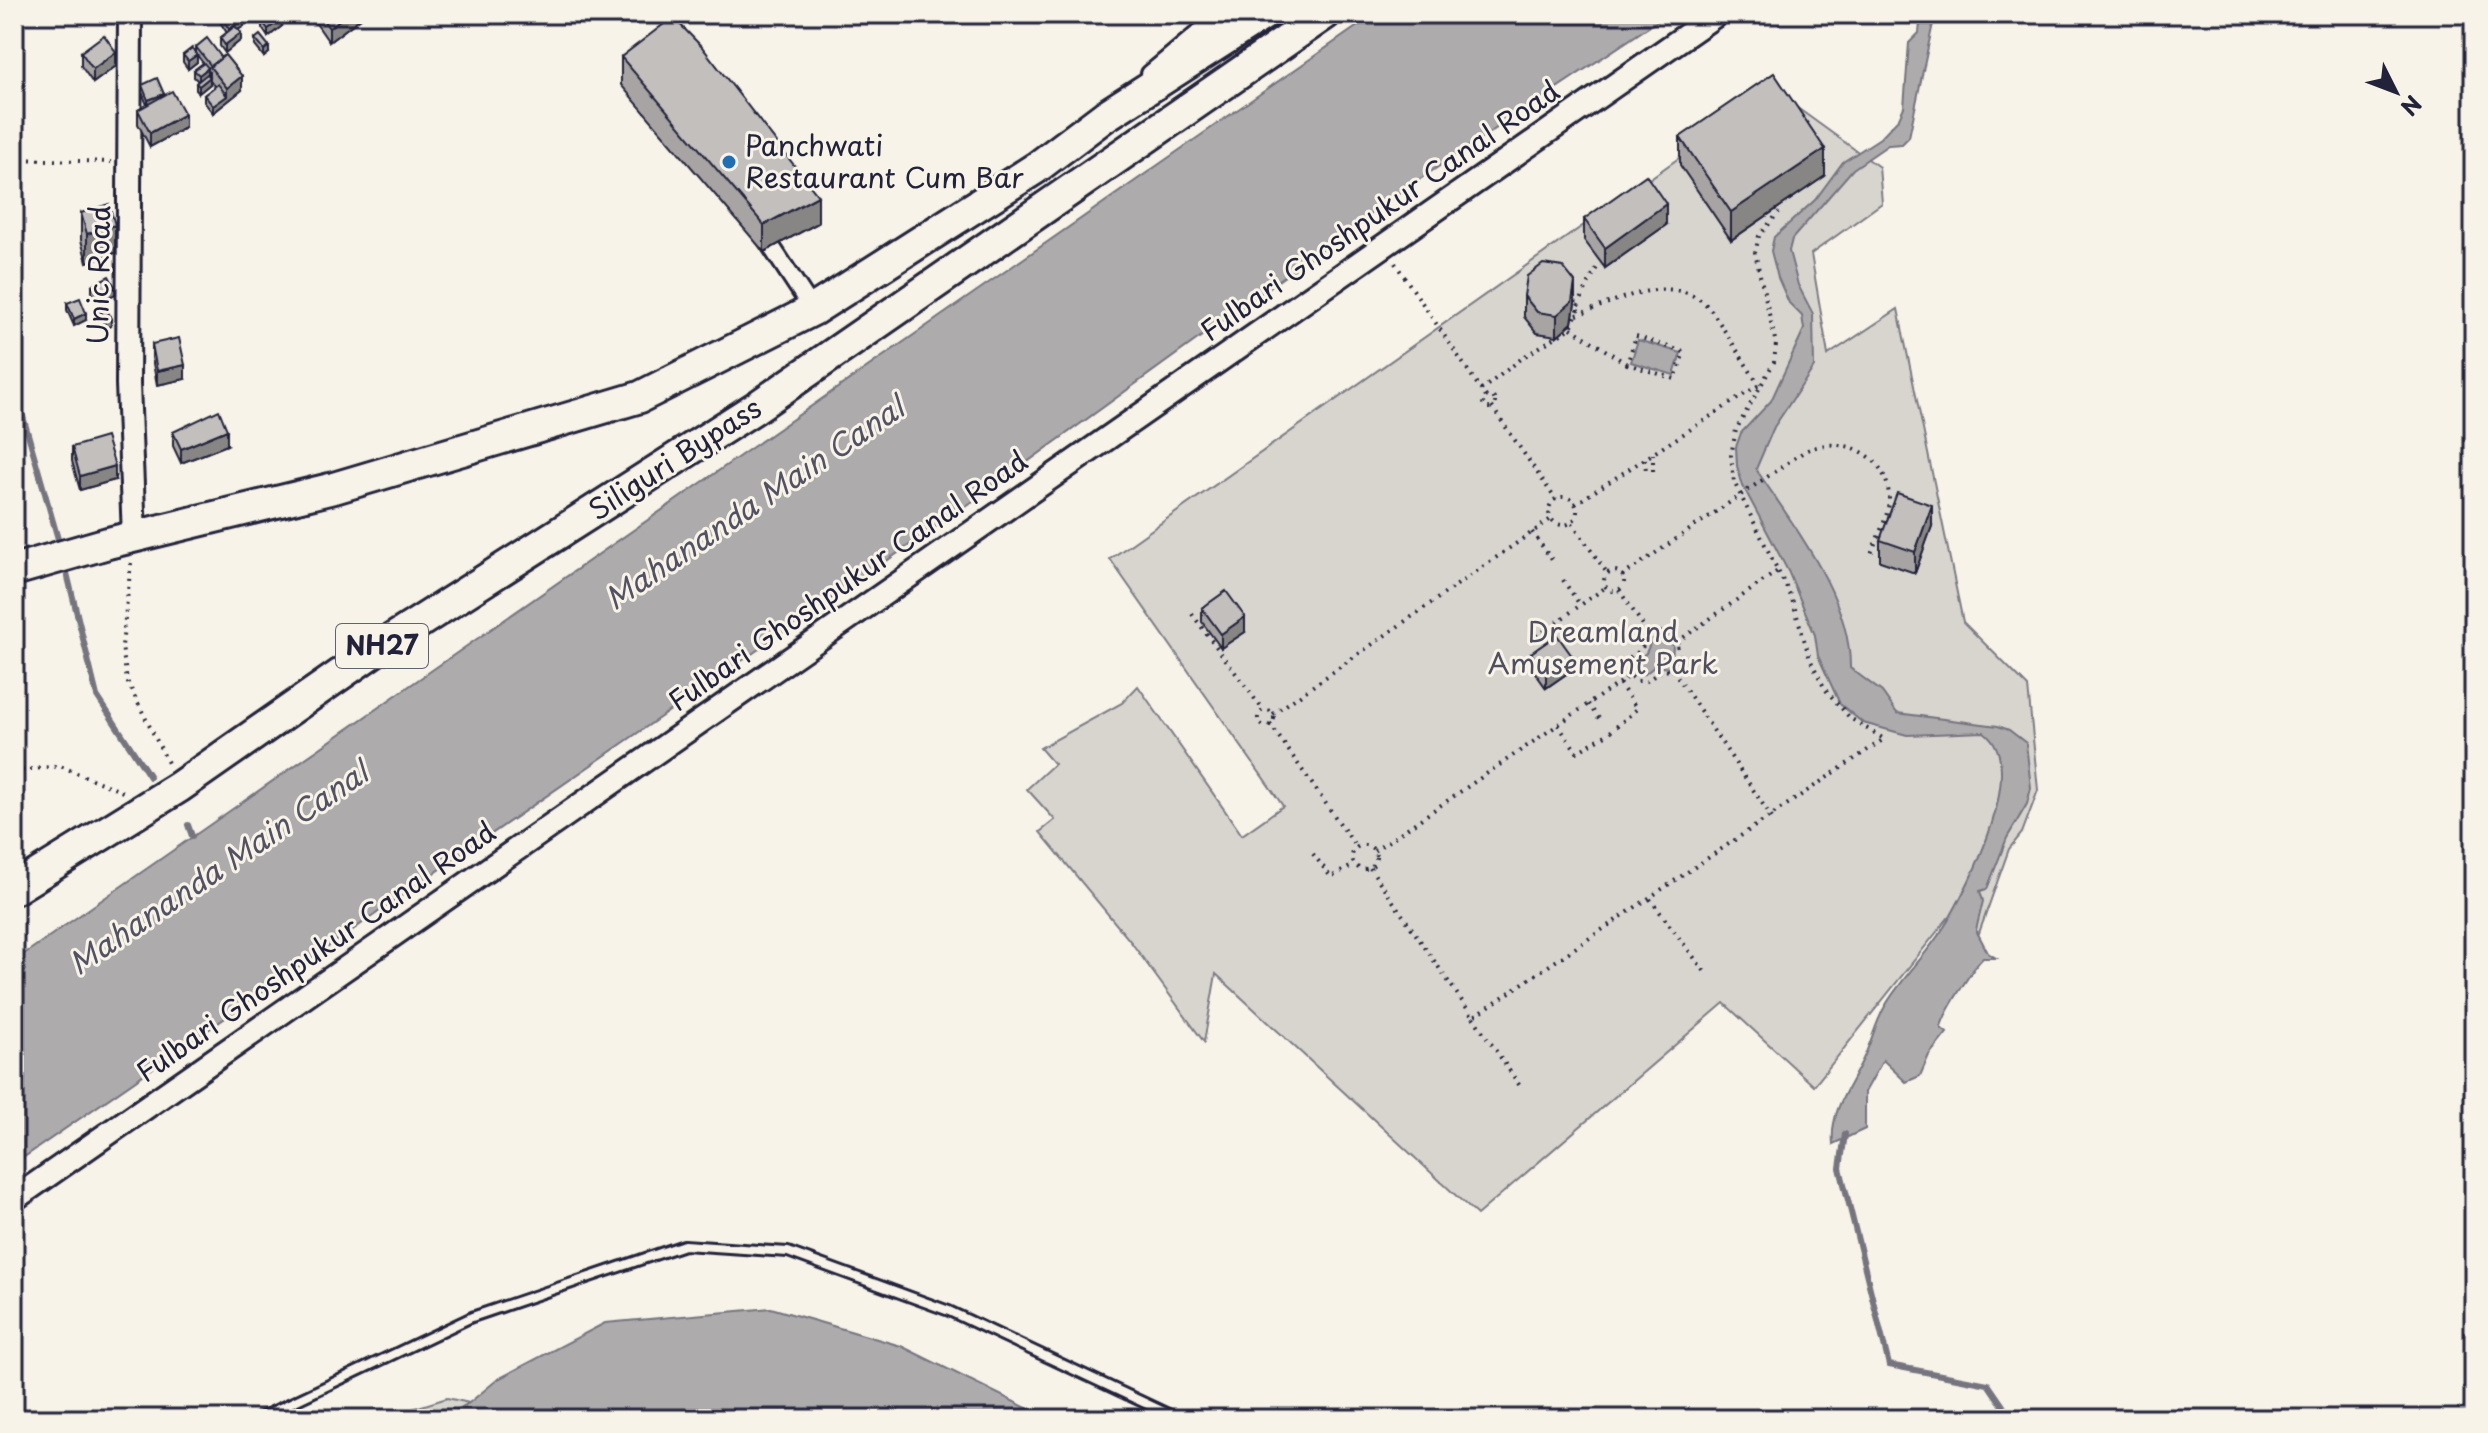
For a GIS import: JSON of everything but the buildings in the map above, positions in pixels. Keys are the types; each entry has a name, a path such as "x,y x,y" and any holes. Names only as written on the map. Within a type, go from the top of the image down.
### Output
{"highway":[{"path":"20,568 334,488 640,397 813,310 1036,168 1105,116 1264,14"},
{"name":"Siliguri Bypass","path":"14,889 179,787 374,651 755,408 1325,14"}],"street":[{"name":"Unic Road","path":"121,540 128,384 130,14"},
{"path":"1105,116 1174,52 1222,14"},
{"name":"Fulbari Ghoshpukur Canal Road","path":"14,1199 1717,14"},
{"path":"747,215 768,239 813,310"}],"lane":[{"path":"257,1419 472,1317 684,1245 788,1252 949,1311 1179,1419"}],"path":[{"path":"14,159 109,163 131,149"},
{"path":"1473,1017 1772,818 1884,739 1850,718 1825,689 1779,570 1739,496 1732,469 1733,441 1768,379 1776,344 1755,243 1779,212"},
{"path":"1390,255 1486,397 1484,405 1492,407 1556,500"},
{"path":"1577,306 1598,265"},
{"path":"1481,390 1525,356 1571,328 1577,306 1569,289"},
{"path":"1577,315 1658,289 1683,290 1705,302 1759,385"},
{"path":"1571,328 1627,364 1675,379 1684,352 1636,336 1627,364"},
{"path":"1575,504 1768,379"},
{"path":"1622,576 1805,451 1827,444 1850,446 1871,457 1884,475 1889,497 1871,554"},
{"path":"1653,453 1653,471"},
{"path":"1645,459 1646,472"},
{"path":"1569,498 1575,504 1577,516 1572,523 1561,526 1551,519 1549,510 1556,500 1569,498"},
{"path":"1270,724 1273,714 1551,519"},
{"path":"1572,523 1607,573 1606,587"},
{"path":"1532,532 1555,564"},
{"path":"121,540 122,646 127,681 179,787"},
{"path":"1677,642 1779,570"},
{"path":"1607,573 1615,571 1622,576 1624,583 1619,589"},
{"path":"1563,580 1580,605"},
{"path":"1540,648 1533,639 1606,587 1619,589 1649,634"},
{"path":"1192,614 1263,710 1273,714"},
{"path":"1649,634 1666,633 1677,642 1680,660 1673,670"},
{"path":"1629,676 1627,660 1641,650 1649,634"},
{"path":"1673,670 1772,818"},
{"path":"1629,676 1642,682 1657,671 1673,670"},
{"path":"1374,851 1629,676"},
{"path":"1558,725 1577,752 1609,733 1637,709 1619,683"},
{"path":"1588,704 1601,721"},
{"path":"1263,710 1258,716 1260,723 1270,724 1357,848"},
{"path":"14,771 60,766 126,793 142,810"},
{"path":"1370,868 1362,869 1354,865 1351,858 1357,848 1366,846 1374,851"},
{"path":"1370,868 1375,860 1374,851"},
{"path":"1313,854 1331,877 1354,865"},
{"path":"1370,868 1522,1089"},
{"path":"1650,899 1705,972"}],"green space":[{"name":"Dreamland Amusement Park","path":"1774,91 1879,167 1882,203 1811,254 1828,355 1898,309 1963,622 2028,687 2038,790 2022,833 2009,849 1979,933 1948,918 1814,1086 1724,1003 1477,1215 1216,974 1204,1042 1131,942 1040,832 1055,820 1027,789 1054,764 1040,748 1122,703 1138,686 1242,835 1283,806 1110,559"},
{"path":"447,1398 469,1403 441,1419 380,1419"}],"water":[{"name":"Mahananda Main Canal","path":"1375,14 1668,14 1408,187 979,497 14,1164 14,961"},
{"path":"1921,14 1935,14 1909,137 1902,144 1888,145 1853,169 1792,239 1789,251 1798,285 1813,314 1814,367 1774,427 1756,469 1802,538 1830,589 1848,641 1850,668 1882,692 1897,713 2009,730 2026,743 2031,788 2027,804 2007,838 1987,889 1980,891 1983,901 1976,930 1988,953 1996,958 1983,958 1966,981 1942,1022 1941,1028 1947,1033 1929,1055 1920,1076 1906,1082 1883,1060 1865,1092 1865,1129 1833,1144 1835,1120 1842,1099 1883,1010 1942,930 1970,879 1992,824 2001,770 1997,748 1984,732 1907,735 1863,723 1840,704 1818,656 1815,635 1789,573 1743,486 1736,447 1741,433 1771,401 1804,329 1802,316 1789,303 1778,278 1771,251 1774,237 1815,200 1843,162 1880,138 1899,118 1904,107 1909,43 1919,33"},
{"path":"1638,340 1681,353 1674,375 1631,362"},
{"path":"1652,639 1673,644 1672,665 1668,668 1655,666 1645,674 1637,675 1632,664 1646,653"},
{"path":"771,1308 901,1346 1049,1419 441,1419 469,1403 498,1379 605,1323"}],"waterway":[{"path":"14,385 60,546"},
{"path":"65,565 97,696 150,777"},
{"path":"188,825 192,836"},
{"path":"1845,1134 1840,1168 1889,1365 1988,1384 2012,1419"}],"place":[{"name":"Panchwati Restaurant Cum Bar","path":"729,162"}]}
